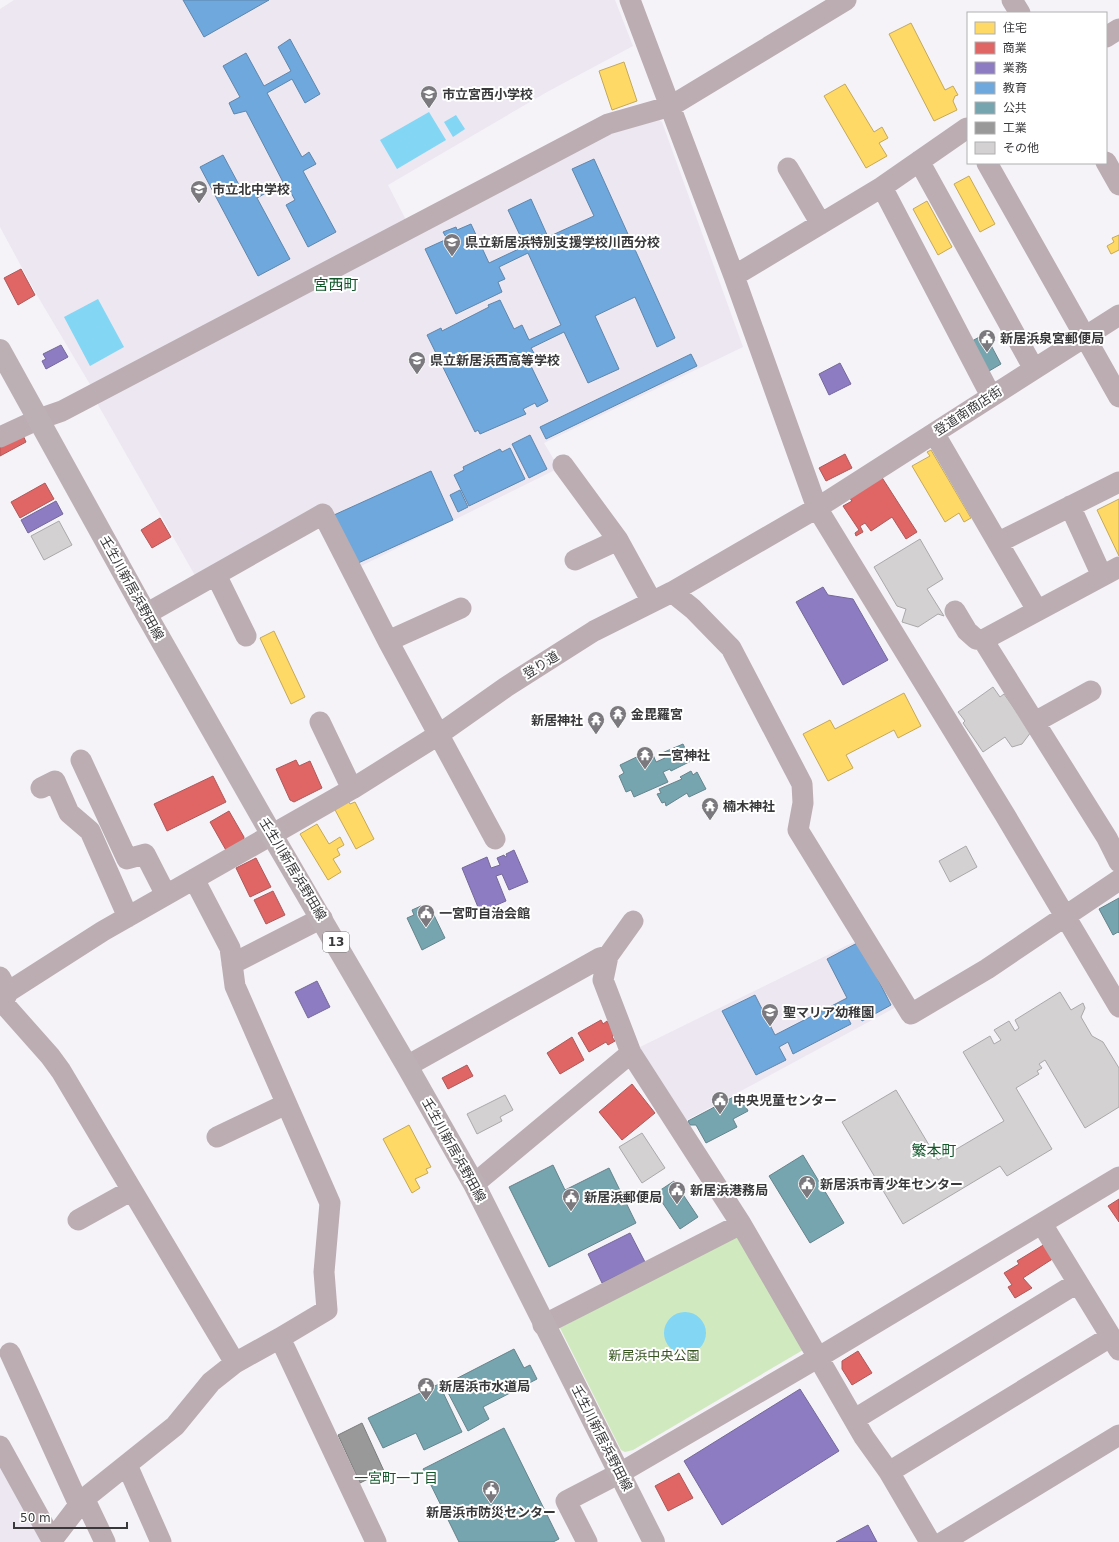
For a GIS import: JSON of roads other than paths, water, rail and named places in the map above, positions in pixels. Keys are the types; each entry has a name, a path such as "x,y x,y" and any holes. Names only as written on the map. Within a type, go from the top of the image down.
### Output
{"main road":[{"name":"壬生川新居浜野田線","path":"0,350 146,614 272,835 408,1066 474,1184 543,1325 654,1542"}],"street":[{"path":"630,0 734,276 817,508 1066,917 1119,1007"},
{"path":"0,437 76,404 608,124 671,106 846,0"},
{"path":"1012,0 1019,12"},
{"path":"1107,36 1119,29"},
{"path":"734,276 882,187 919,160 967,129"},
{"path":"919,160 1034,368"},
{"path":"988,164 1119,397"},
{"path":"1107,164 1119,185"},
{"path":"788,168 821,224"},
{"path":"882,187 991,396"},
{"name":"登道南商店街","path":"817,508 1119,315"},
{"path":"934,433 1037,610"},
{"path":"563,465 618,540 652,602"},
{"path":"998,542 1119,482"},
{"path":"955,611 967,631 976,639 983,640 1111,571 1070,506"},
{"name":"登り道","path":"3,989 352,789 438,735 506,687 594,631 672,592 817,508"},
{"path":"146,614 322,514 438,735 495,839"},
{"path":"575,560 618,540"},
{"path":"216,575 246,636"},
{"path":"672,592 693,609 731,648 802,784 803,803 798,830 911,1014 987,969 1119,880"},
{"path":"388,641 462,608"},
{"path":"983,640 1107,838 1119,862"},
{"path":"1035,722 1091,691"},
{"path":"320,722 352,789"},
{"path":"81,760 127,859 145,854 166,895"},
{"path":"41,788 55,781 69,813 90,831 128,917"},
{"path":"0,1446 53,1541 82,1502 175,1426 211,1382 235,1363 327,1310 324,1272 330,1203 235,986 230,948 194,880"},
{"path":"232,964 322,918"},
{"path":"633,921 608,956 603,980 631,1053 742,1224 864,1437 889,1472 930,1542"},
{"path":"408,1066 600,958 608,956"},
{"path":"3,989 3,1003 50,1056 61,1071 235,1363"},
{"path":"474,1184 631,1053"},
{"path":"217,1137 286,1104"},
{"path":"584,1541 566,1501 620,1473 819,1357 1119,1177"},
{"path":"78,1220 132,1190"},
{"path":"543,1325 742,1224"},
{"path":"889,1472 1115,1344 1042,1224"},
{"path":"855,1419 1077,1283"},
{"path":"280,1338 376,1542"},
{"path":"10,1353 82,1502 104,1542"},
{"path":"943,1542 1119,1435"},
{"path":"127,1465 161,1542"}],"water":[{"path":"429,112 446,140 397,169 380,140"},
{"path":"456,115 465,129 453,137 444,122"},
{"path":"98,299 124,347 90,366 64,317"},
{"path":"681,1312 689,1312 697,1315 703,1321 706,1333 703,1345 697,1351 689,1354 681,1354 673,1351 667,1345 664,1337 664,1329 667,1321 673,1315"}],"place":[{"name":"市立宮西小学校","path":"429,109"},
{"name":"市立北中学校","path":"199,204"},
{"name":"県立新居浜特別支援学校川西分校","path":"452,257"},
{"name":"新居浜泉宮郵便局","path":"987,353"},
{"name":"県立新居浜西高等学校","path":"417,375"},
{"name":"金毘羅宮","path":"618,729"},
{"name":"新居神社","path":"596,735"},
{"name":"一宮神社","path":"645,770"},
{"name":"楠木神社","path":"710,821"},
{"name":"一宮町自治会館","path":"426,928"},
{"name":"聖マリア幼稚園","path":"770,1027"},
{"name":"中央児童センター","path":"720,1115"},
{"name":"新居浜市青少年センター","path":"807,1199"},
{"name":"新居浜港務局","path":"677,1205"},
{"name":"新居浜郵便局","path":"571,1212"},
{"name":"新居浜市水道局","path":"426,1401"},
{"name":"新居浜市防災センター","path":"491,1504"}],"district":[{"name":"宮西町","path":"336,285"},
{"name":"繁本町","path":"934,1151"},
{"name":"一宮町一丁目","path":"396,1478"}],"park label":[{"name":"新居浜中央公園","path":"654,1355"}]}
